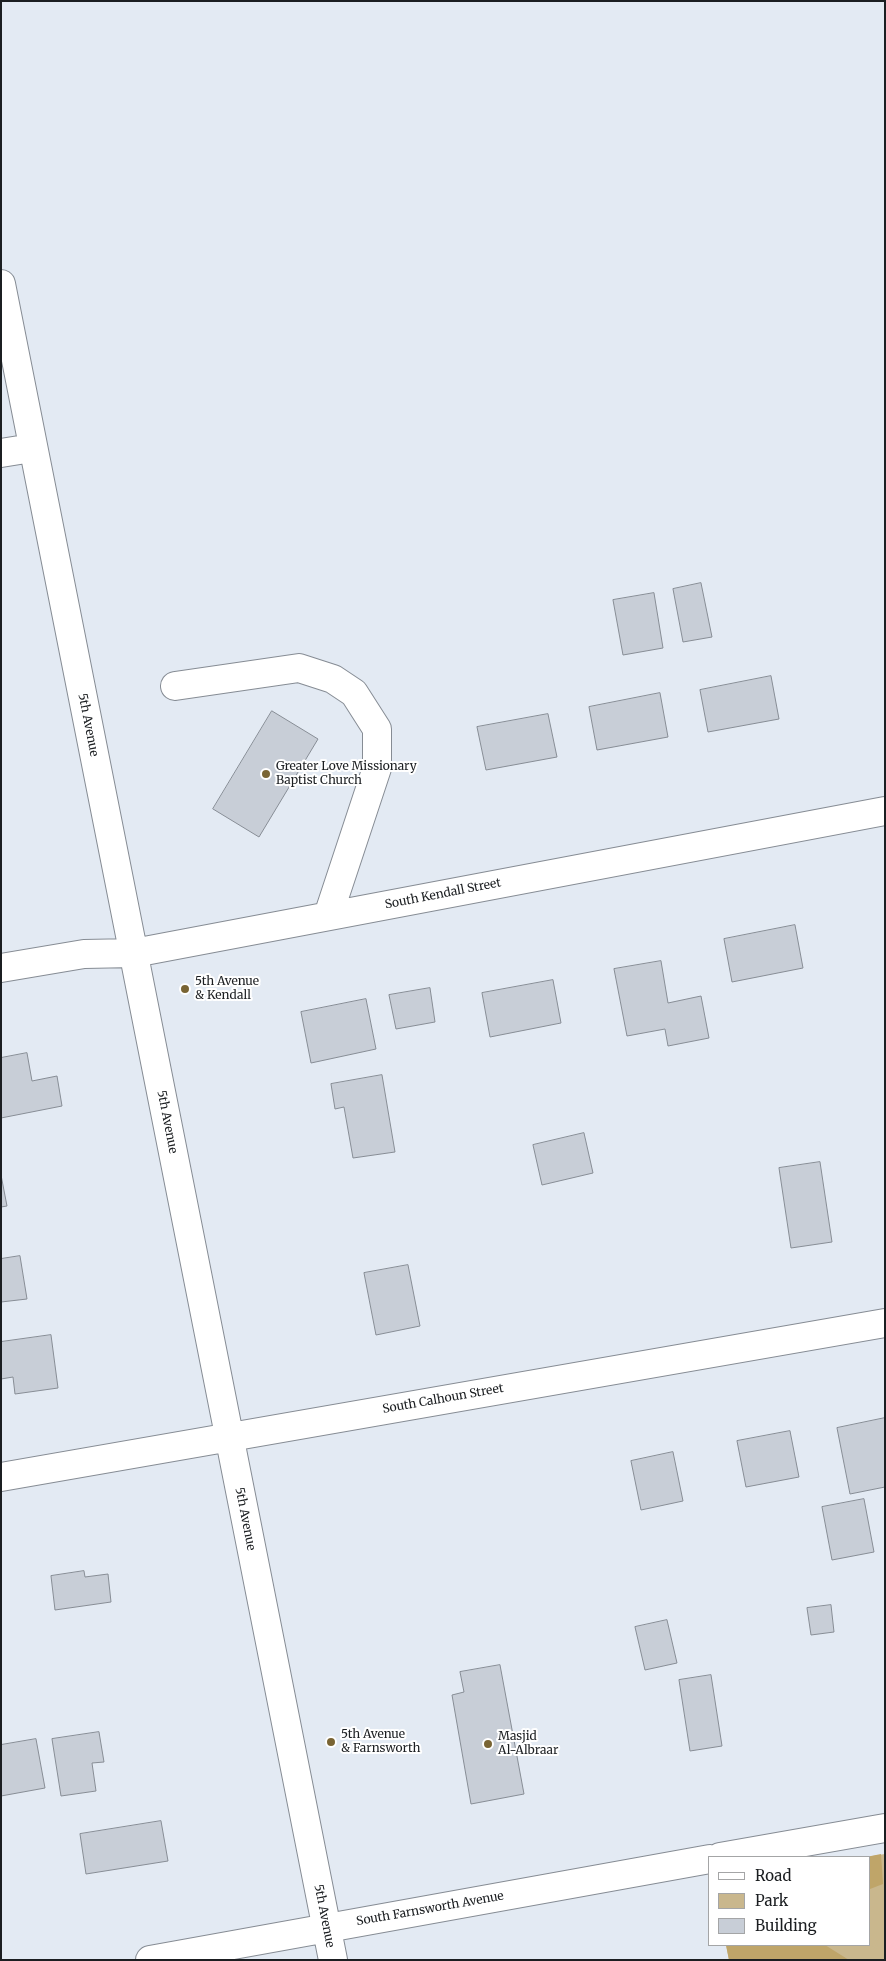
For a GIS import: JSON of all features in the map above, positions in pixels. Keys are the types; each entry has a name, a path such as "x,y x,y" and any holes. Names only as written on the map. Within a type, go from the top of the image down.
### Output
{"street":[{"name":"5th Avenue","path":"1,284 333,1960"},
{"path":"1,453 32,448"},
{"path":"175,686 298,668 333,679 354,693 376,728 377,768 328,916"},
{"name":"South Kendall Street","path":"1,968 84,954 134,953 885,812"},
{"name":"South Calhoun Street","path":"1,1478 229,1436 885,1323"},
{"path":"726,1856 885,1828"},
{"name":"South Farnsworth Avenue","path":"150,1960 708,1859"}],"green space":[{"path":"885,1854 885,1960 729,1960 726,1946 871,1946 871,1856"}],"shaded area":[{"path":"881,1854 883,1884 871,1889 871,1856"},
{"path":"726,1946 827,1946 849,1960 729,1960"}],"building":[{"path":"701,583 712,637 683,642 673,589"},
{"path":"654,593 663,648 623,655 613,600"},
{"path":"771,676 779,719 708,732 700,690"},
{"path":"660,693 668,737 597,750 589,707"},
{"name":"Greater Love Missionary Baptist Church","path":"272,711 318,739 259,837 213,809"},
{"path":"548,714 557,757 486,770 477,727"},
{"path":"795,925 803,968 732,982 724,939"},
{"path":"661,961 668,1003 701,996 709,1038 668,1046 665,1029 627,1036 614,969"},
{"path":"553,980 561,1023 490,1037 482,993"},
{"path":"430,988 435,1022 396,1029 389,995"},
{"path":"366,999 376,1049 311,1063 301,1012"},
{"path":"27,1053 32,1081 57,1076 62,1106 1,1118 1,1058"},
{"path":"382,1075 395,1152 353,1158 344,1107 335,1109 331,1084"},
{"path":"584,1133 593,1173 542,1185 533,1145"},
{"path":"820,1162 832,1242 791,1248 779,1168"},
{"path":"1,1175 7,1206 1,1207"},
{"path":"20,1256 27,1299 1,1302 1,1259"},
{"path":"408,1265 420,1326 376,1335 364,1273"},
{"path":"51,1335 58,1388 15,1394 13,1377 1,1379 1,1342"},
{"path":"885,1418 885,1487 850,1494 837,1428"},
{"path":"790,1431 799,1477 746,1487 737,1441"},
{"path":"673,1452 683,1501 641,1510 631,1461"},
{"path":"864,1499 874,1552 832,1560 822,1507"},
{"path":"84,1571 85,1577 108,1574 111,1602 55,1610 51,1576"},
{"path":"831,1605 834,1632 811,1635 807,1608"},
{"path":"667,1620 677,1663 645,1670 635,1627"},
{"name":"Masjid Al-Albraar","path":"500,1665 524,1794 471,1804 452,1695 464,1692 460,1672"},
{"path":"711,1675 722,1746 690,1751 679,1680"},
{"path":"99,1732 104,1762 92,1763 96,1791 61,1796 52,1739"},
{"path":"36,1739 45,1788 1,1796 1,1745"},
{"path":"161,1821 168,1861 86,1874 80,1834"}],"place":[{"name":"Greater Love Missionary Baptist Church","path":"266,774"},
{"name":"5th Avenue & Kendall","path":"185,989"},
{"name":"5th Avenue & Farnsworth","path":"331,1742"},
{"name":"Masjid Al-Albraar","path":"488,1744"}]}
